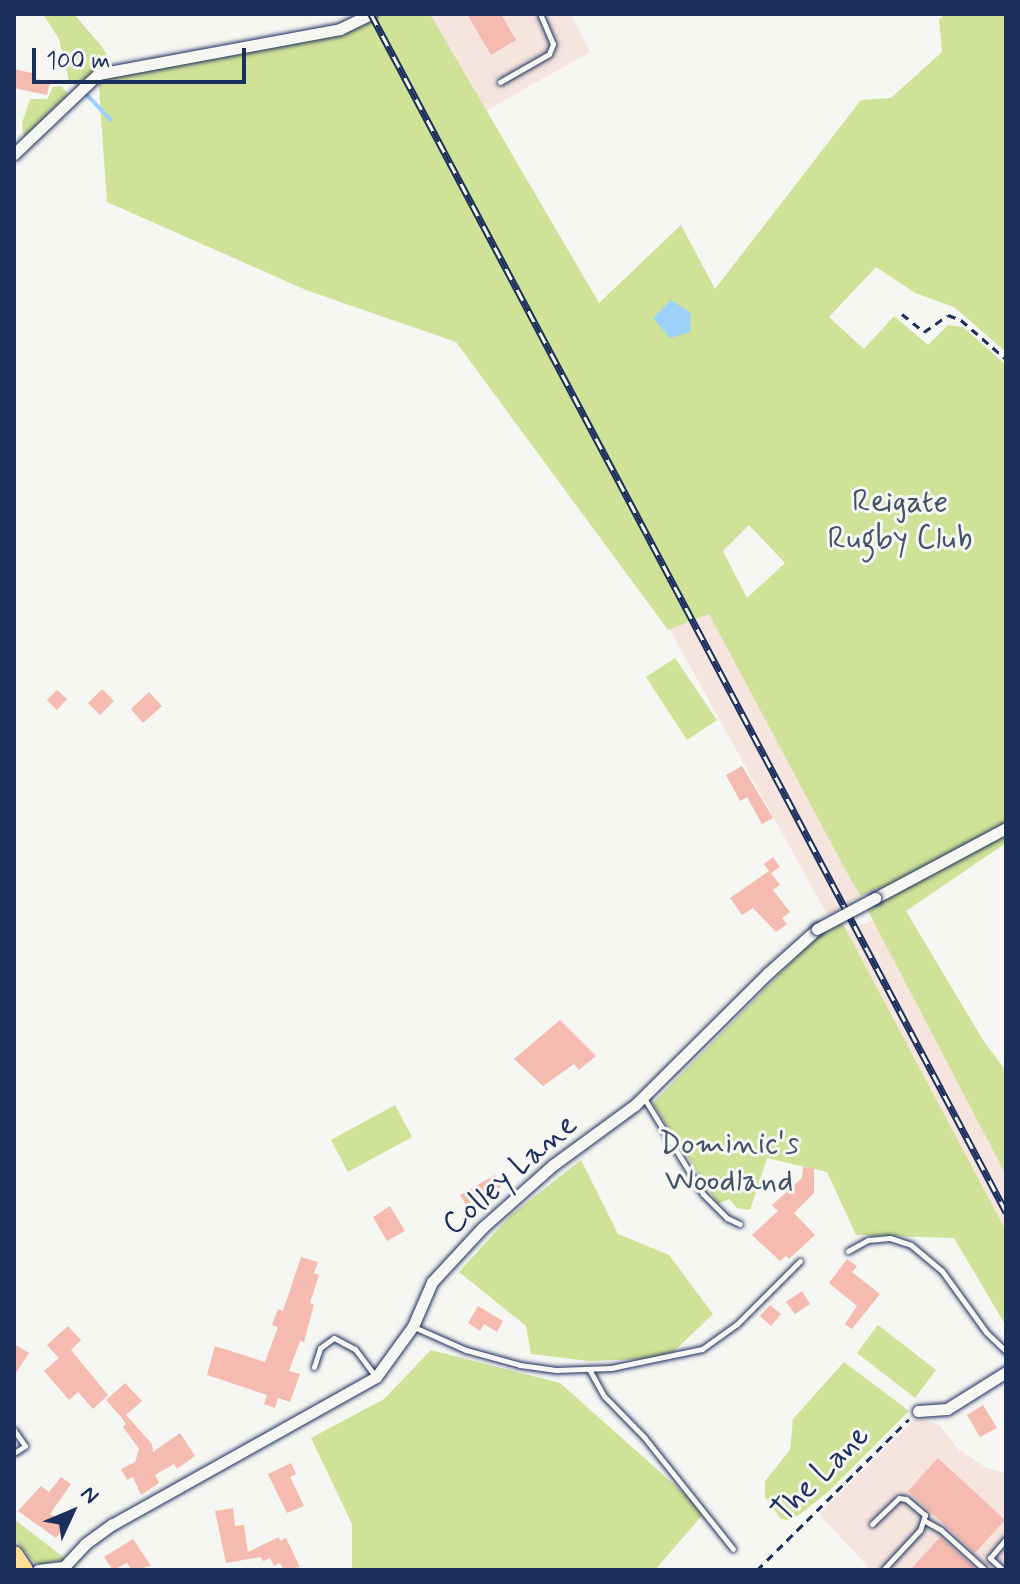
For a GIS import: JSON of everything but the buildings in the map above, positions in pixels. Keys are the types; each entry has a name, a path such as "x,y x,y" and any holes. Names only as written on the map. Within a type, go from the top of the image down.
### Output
{"main road":[{"path":"14,1555 24,1570"}],"street":[{"path":"14,154 98,74 340,29 371,14"},
{"name":"Colley Lane","path":"38,1570 62,1568 113,1524 376,1377 413,1326 432,1282 482,1228 553,1165 644,1098 768,973 817,929 1006,828"},
{"path":"918,1411 947,1409 1006,1372"}],"lane":[{"path":"500,82 549,54 553,44 540,14"},
{"path":"644,1098 703,1194 727,1218 740,1224"},
{"path":"848,1251 868,1240 890,1238 911,1245 942,1271 986,1332 1006,1351"},
{"path":"413,1326 466,1350 520,1365 556,1370 625,1366 702,1349 737,1324 800,1261"},
{"path":"314,1367 320,1348 334,1338 355,1349 376,1377"},
{"path":"589,1369 604,1396 644,1437 733,1549"},
{"path":"14,1430 25,1446 14,1453"},
{"path":"872,1524 899,1498 919,1509 925,1521 941,1530 985,1570"},
{"path":"883,1570 925,1521"},
{"path":"1003,1570 990,1558 1006,1539"}],"path":[{"path":"902,314 924,332 948,315 961,320 1006,359"},
{"name":"The Lane","path":"757,1570 918,1411"}],"shaded area":[{"path":"430,14 571,14 590,52 487,110 861,896 828,916 351,53 436,26"},
{"path":"886,916 1006,1072 1006,1326 834,934"},
{"path":"917,1417 940,1426 959,1450 985,1467 1006,1474 1006,1570 871,1570 819,1514"}],"green space":[{"path":"43,14 74,14 103,48 111,64 96,70 77,86 69,81 59,39"},
{"name":"Reigate Rugby Club","path":"372,14 430,14 599,303 681,225 715,289 861,100 891,98 942,52 939,19 946,14 1006,14 1006,352 954,307 915,293 876,267 829,317 864,349 894,316 928,345 948,325 963,327 1006,365 1006,843 906,911 983,1040 1006,1071 1006,1175 867,909 884,899 877,888 861,896 852,882 709,614 668,630 456,342 306,290 107,202 98,74 342,28","holes":["749,525 785,563 747,598 723,551"]},
{"path":"61,86 68,94 24,137 22,123 30,99 47,99 53,87"},
{"path":"675,658 717,720 687,740 646,677"},
{"name":"Dominic's Woodland","path":"842,922 1006,1231 1006,1326 954,1238 856,1235 827,1172 767,1158 750,1210 737,1208 729,1199 718,1204 653,1103 820,933"},
{"path":"395,1105 412,1137 348,1172 331,1140"},
{"path":"581,1160 618,1234 669,1255 713,1314 667,1358 589,1361 531,1354 526,1326 459,1272 511,1215"},
{"path":"878,1325 936,1370 915,1398 857,1353"},
{"path":"431,1350 560,1383 705,1512 655,1570 352,1570 352,1524 311,1438 384,1399"},
{"path":"844,1362 909,1411 831,1489 802,1513 789,1520 781,1519 765,1497 765,1481 790,1450 793,1419"},
{"path":"14,1519 76,1567 71,1570 60,1560 38,1565 34,1562 14,1539"}],"water":[{"path":"671,300 691,313 690,332 670,338 653,318"}],"waterway":[{"path":"83,91 111,120"}],"railway":[{"path":"371,14 1006,1212"}]}
